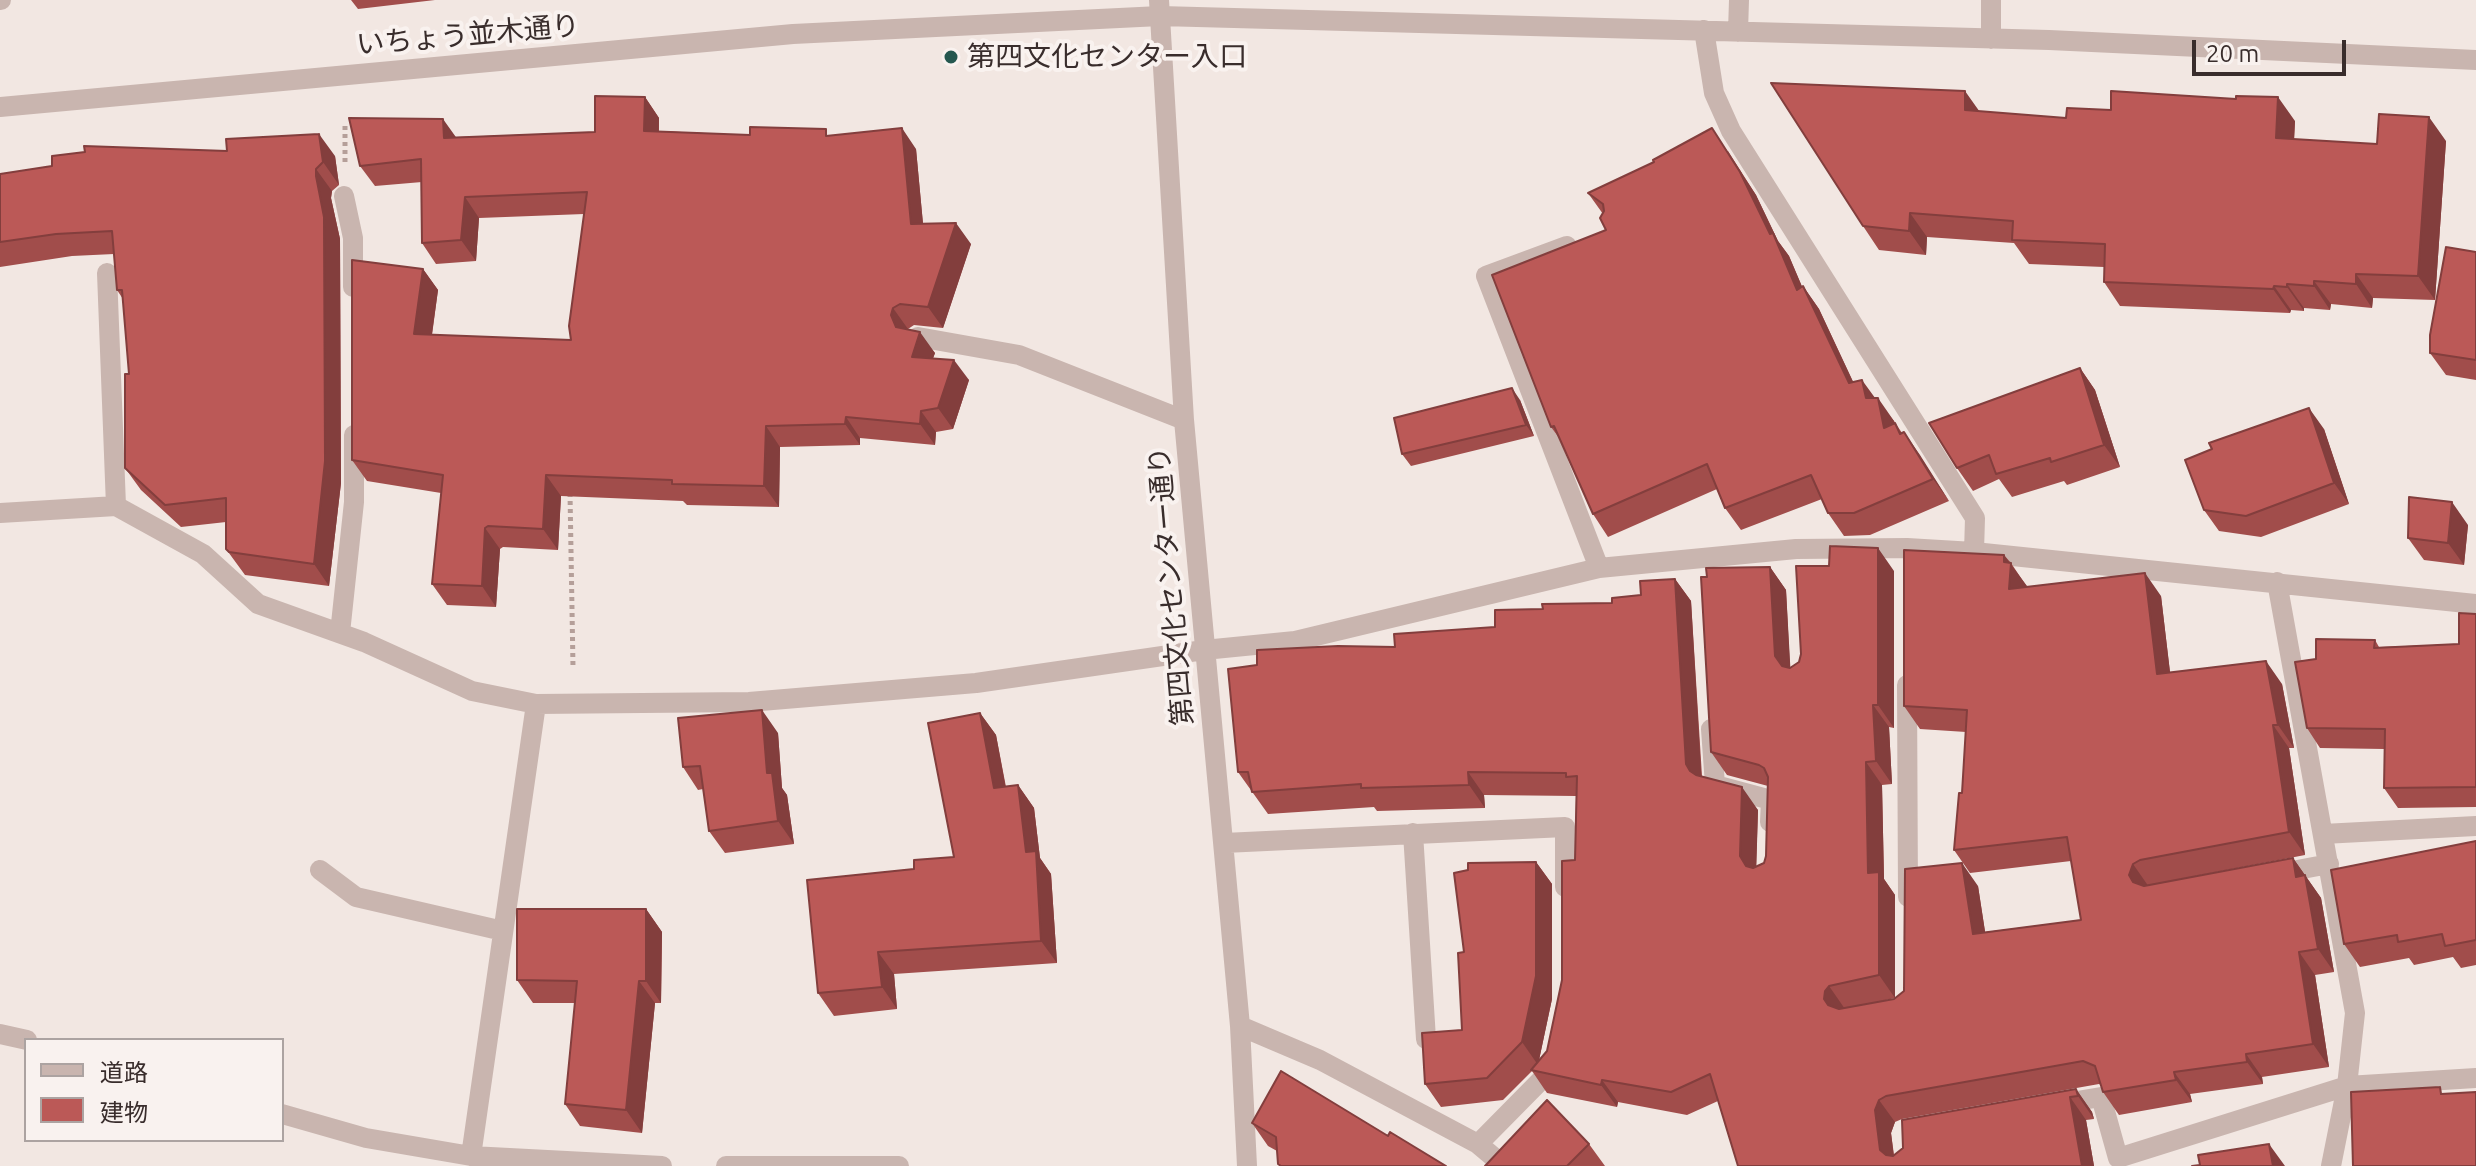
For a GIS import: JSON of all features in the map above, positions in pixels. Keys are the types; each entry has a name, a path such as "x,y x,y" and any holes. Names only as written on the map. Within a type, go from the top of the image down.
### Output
{"street":[{"path":"1738,32 1739,0"},
{"path":"1991,0 1991,39"},
{"name":"いちょう並木通り","path":"0,107 793,34 1160,8 2476,60"},
{"name":"第四文化センター通り","path":"1160,8 1184,420 1240,1026 1247,1166"},
{"path":"1704,30 1714,93 1731,131 1975,518 1974,552"},
{"path":"344,196 353,238 353,302"},
{"path":"1580,242 1486,276 1599,568"},
{"path":"107,273 116,506"},
{"path":"918,337 1019,355 1184,420"},
{"path":"340,633 354,502 354,409"},
{"path":"0,513 116,506 203,554 258,604 340,633 472,691 536,704 749,702 976,683 1204,650 1295,641 1599,568 1702,568 1796,557 1974,552 2476,604"},
{"path":"2277,582 2355,1013 2347,1086 2331,1166"},
{"path":"1907,659 1908,914"},
{"path":"471,1156 536,704"},
{"path":"1710,710 1715,785 1771,800 1770,847"},
{"path":"2323,834 2476,826"},
{"path":"1224,843 1565,827 1565,906"},
{"path":"1413,833 1426,1039"},
{"path":"2251,879 2329,864"},
{"path":"320,870 356,897 503,931"},
{"path":"1240,1026 1320,1060 1478,1144 1504,1166"},
{"path":"0,1034 24,1039"},
{"path":"1478,1144 1550,1071 1556,1042"},
{"path":"2040,1108 2101,1097 2118,1158 2347,1086 2476,1078"},
{"path":"284,1115 366,1138 471,1156 662,1166"},
{"path":"726,1166 899,1166"}],"path":[{"path":"570,488 574,704"}],"building":[{"path":"1771,83 1965,91 1965,110 2066,118 2067,108 2111,110 2111,91 2236,99 2236,96 2278,97 2276,138 2377,144 2379,114 2429,117 2418,276 2356,274 2356,284 2314,281 2314,286 2287,284 2287,287 2274,286 2273,289 2104,282 2105,244 2012,240 2013,221 1910,213 1909,231 1863,226"},
{"path":"595,96 645,97 644,131 750,135 750,127 826,129 826,136 902,128 911,224 956,223 928,307 900,304 893,308 891,315 896,327 920,332 912,357 954,360 938,408 921,411 920,424 846,417 845,424 766,426 764,486 672,484 672,480 546,475 543,529 488,526 485,528 482,586 432,584 443,475 352,460 352,260 423,269 414,334 571,340 569,326 587,192 465,197 461,240 422,243 421,159 360,166 349,118 443,119 444,138 595,132"},
{"path":"1712,128 1740,172 1770,234 1773,233 1797,290 1803,286 1849,383 1862,380 1866,398 1878,398 1884,428 1895,423 1900,434 1904,432 1933,479 1854,513 1828,513 1811,475 1725,508 1707,464 1593,514 1554,426 1551,427 1492,275 1606,230 1600,218 1604,211 1603,204 1588,193 1654,162"},
{"path":"319,134 323,162 316,169 316,176 324,217 325,461 314,564 229,552 226,549 226,498 165,505 125,468 125,374 129,374 122,290 117,290 112,231 56,234 0,242 0,174 52,166 52,156 85,152 84,146 227,151 226,139"},
{"path":"2446,247 2476,252 2476,360 2430,353 2430,335"},
{"path":"2080,368 2104,445 2051,462 2050,458 1996,474 1989,455 1957,468 1929,423"},
{"path":"1512,388 1526,425 1402,454 1394,418"},
{"path":"2309,408 2334,483 2246,516 2204,510 2185,460 2212,449 2209,443"},
{"path":"2409,497 2452,502 2448,543 2408,538"},
{"path":"1830,546 1878,548 1878,705 1873,705 1876,761 1866,762 1868,873 1879,872 1879,975 1829,986 1824,999 1828,1005 1839,1009 1894,999 1904,991 1905,869 1962,863 1973,934 2081,920 2067,837 1954,850 1959,793 1962,793 1967,710 1904,706 1904,550 2004,555 2004,562 2011,563 2009,589 2145,573 2157,674 2266,661 2278,725 2273,725 2289,832 2140,860 2133,864 2129,875 2133,882 2144,886 2293,858 2296,877 2305,875 2318,949 2299,952 2313,1044 2246,1054 2247,1062 2174,1072 2176,1080 2103,1092 2095,1066 2083,1061 1886,1096 1879,1100 1875,1110 1880,1150 1893,1156 1903,1148 1902,1120 2076,1089 2078,1096 2070,1097 2082,1166 1738,1166 1710,1074 1671,1092 1602,1080 1601,1085 1531,1070 1547,1051 1562,980 1562,861 1575,860 1577,776 1566,777 1566,773 1468,772 1469,785 1361,788 1361,784 1252,792 1248,772 1238,772 1228,669 1257,665 1257,650 1395,647 1394,634 1495,627 1495,610 1543,609 1542,604 1612,603 1612,598 1641,595 1640,581 1675,579 1686,764 1696,775 1742,787 1740,856 1746,866 1753,868 1764,863 1766,856 1768,777 1759,765 1711,752 1701,577 1707,577 1706,568 1770,567 1775,656 1782,666 1790,668 1799,662 1801,654 1796,566 1829,566"},
{"path":"2459,613 2476,614 2476,787 2384,788 2385,729 2307,728 2295,662 2316,659 2316,639 2375,640 2374,648 2459,644"},
{"path":"762,710 767,773 772,773 778,821 709,831 700,766 683,767 678,718"},
{"path":"980,713 994,788 1018,785 1026,852 1036,851 1041,941 878,952 882,987 818,993 807,880 914,869 914,860 954,857 928,723"},
{"path":"2476,841 2476,940 2445,946 2442,934 2398,942 2397,935 2344,944 2331,870"},
{"path":"1536,862 1536,976 1522,1042 1487,1078 1425,1084 1422,1033 1462,1030 1458,953 1464,952 1454,873 1468,870 1468,863"},
{"path":"517,909 646,909 646,981 639,981 626,1110 565,1104 577,981 517,980"},
{"path":"1281,1071 1388,1136 1390,1132 1446,1166 1281,1166 1278,1164 1276,1137 1252,1123"},
{"path":"2440,1087 2441,1094 2476,1092 2476,1166 2353,1166 2351,1092"},
{"path":"1547,1100 1589,1144 1567,1166 1485,1166"},
{"path":"2269,1144 2273,1166 2192,1166 2200,1165 2198,1155"}],"place":[{"name":"第四文化センター入口","path":"951,57"}]}
